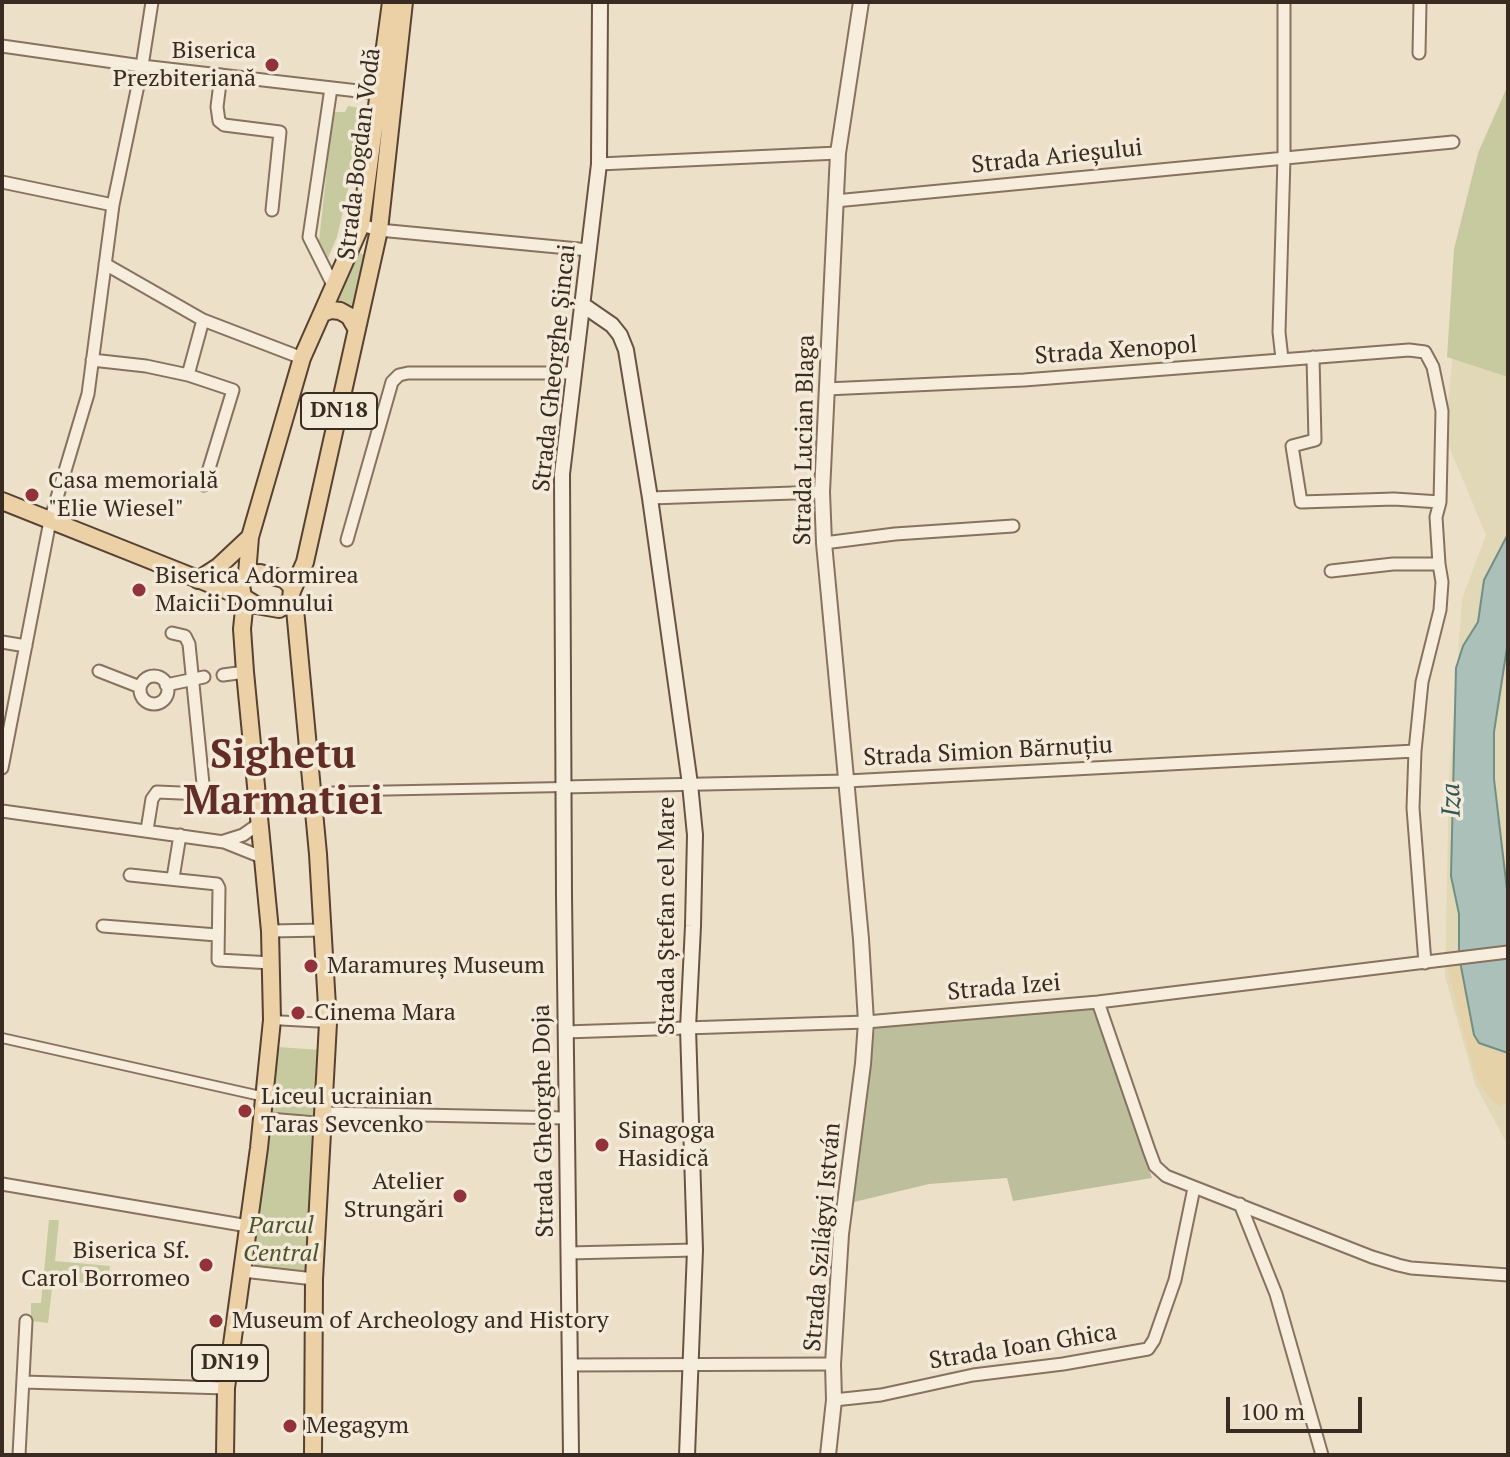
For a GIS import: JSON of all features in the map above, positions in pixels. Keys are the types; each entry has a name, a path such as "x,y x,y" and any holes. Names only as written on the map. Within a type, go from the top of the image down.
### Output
{"main road":[{"name":"Strada Bogdan Vodă","path":"292,596 305,562 379,230 391,2"},
{"name":"Strada Bogdan Vodă","path":"302,358 361,225 404,2"},
{"name":"Strada Gheorghe Șincai","path":"563,787 562,474 599,164 600,2"},
{"name":"Strada Lucian Blaga","path":"861,2 838,153 822,492 866,1022"},
{"name":"Strada Ștefan cel Mare","path":"583,305 612,325 626,350 650,498 695,835 688,1028 695,1250 687,1455"},
{"path":"323,313 340,311 349,316 356,328"},
{"name":"DN18","path":"246,575 250,537 302,358"},
{"path":"2,501 274,609 283,608 292,596"},
{"path":"198,580 230,557 250,537"},
{"path":"198,580 260,573 284,579 295,609 324,930 328,1023 314,1279 313,1455"},
{"path":"244,598 241,585 246,575"},
{"name":"DN19","path":"225,1455 226,1388 265,1097 272,1020 270,931 242,629 244,598"},
{"name":"Strada Gheorghe Doja","path":"563,787 571,1455"},
{"name":"Strada Szilágyi István","path":"828,1455 834,1400 833,1364 841,1234 866,1022"}],"street":[{"path":"2,768 50,521 88,394 113,205 152,2"},
{"path":"1282,359 1280,280 1284,2"},
{"path":"1419,53 1420,2"},
{"path":"2,46 386,95"},
{"path":"221,75 217,107 219,121 224,125 280,132 272,210"},
{"path":"331,88 309,237 334,287"},
{"name":"Strada Arieșului","path":"835,201 1453,142"},
{"path":"599,164 838,153"},
{"path":"2,182 113,205"},
{"path":"361,225 379,230 589,250"},
{"path":"105,264 203,320 302,358"},
{"path":"188,375 203,320"},
{"name":"Strada Xenopol","path":"826,389 1024,380 1409,350 1425,352 1433,367 1442,411 1440,502"},
{"path":"1313,357 1315,440 1292,446 1301,502 1394,499 1440,502 1436,517 1442,582 1440,610 1422,682 1413,808 1425,963"},
{"path":"92,360 146,366 188,375 233,390 204,485"},
{"path":"347,540 392,382 399,375 574,373"},
{"path":"650,498 822,492"},
{"path":"824,543 895,534 1013,526"},
{"path":"1331,571 1393,564 1439,564"},
{"path":"147,830 152,799 157,792 204,794 198,678 185,636 172,633"},
{"path":"2,642 26,646"},
{"path":"99,671 140,687"},
{"path":"223,675 245,672"},
{"path":"153,676 159,677 166,685 166,697 157,704 146,702 140,693 143,682 153,676"},
{"path":"166,685 198,678"},
{"name":"Strada Simion Bărnuțiu","path":"563,787 847,781 1415,751"},
{"path":"224,842 243,835 259,815 313,798 563,787"},
{"path":"2,811 224,842 264,858"},
{"path":"173,878 180,835"},
{"path":"130,875 217,884 218,960 272,963"},
{"path":"103,926 217,935"},
{"path":"270,931 324,930"},
{"name":"Strada Izei","path":"565,1032 866,1022 1098,1002 1508,952"},
{"path":"1098,1002 1134,1113 1155,1166 1166,1176 1398,1265 1508,1275"},
{"path":"272,1020 328,1023"},
{"path":"2,1038 265,1097"},
{"path":"262,1117 566,1118"},
{"path":"2,1184 248,1226"},
{"name":"Strada Ioan Ghica","path":"834,1400 881,1395 973,1375 1148,1349 1175,1280 1194,1188"},
{"path":"1240,1204 1273,1284 1322,1455"},
{"path":"568,1253 695,1250"},
{"path":"243,1271 314,1279"},
{"path":"19,1455 26,1321"},
{"path":"570,1365 833,1364"},
{"path":"23,1382 226,1388"}],"shaded area":[{"path":"1508,106 1508,1146 1475,1084 1445,976 1449,782 1462,599 1486,535 1445,437 1459,287"}],"green space":[{"path":"1508,85 1508,377 1447,357 1454,249 1478,153"},
{"path":"348,106 360,108 352,172 337,237 328,258 319,241 333,112 345,112"},
{"path":"354,251 367,256 355,313 333,307"},
{"path":"1093,1009 1152,1178 1013,1201 1007,1178 929,1184 854,1202 875,1027"},
{"name":"Parcul Central","path":"278,1047 320,1050 312,1145 309,1271 250,1266"},
{"path":"49,1220 59,1220 55,1261 110,1266 107,1285 53,1280 48,1323 31,1321 31,1303 41,1303"}],"sand":[{"path":"1447,965 1462,965 1473,1031 1481,1044 1508,1053 1508,1102 1500,1106 1479,1083 1470,1058"}],"water":[{"path":"1508,534 1508,641 1494,732 1494,779 1508,898 1508,1053 1479,1043 1474,1035 1459,956 1459,914 1451,876 1456,668 1463,646 1478,622 1484,580"}],"place":[{"name":"Biserica Prezbiteriană","path":"272,65"},
{"name":"Casa memorială \"Elie Wiesel\"","path":"32,495"},
{"name":"Biserica Adormirea Maicii Domnului","path":"139,590"},
{"name":"Maramureș Museum","path":"311,966"},
{"name":"Cinema Mara","path":"298,1013"},
{"name":"Liceul ucrainian Taras Sevcenko","path":"245,1111"},
{"name":"Sinagoga Hasidică","path":"602,1145"},
{"name":"Atelier Strungări","path":"460,1196"},
{"name":"Biserica Sf. Carol Borromeo","path":"206,1265"},
{"name":"Museum of Archeology and History","path":"216,1321"},
{"name":"Megagym","path":"290,1426"}],"district":[{"name":"Sighetu Marmatiei","path":"283,780"}],"water label":[{"name":"Iza","path":"1452,800"}]}
